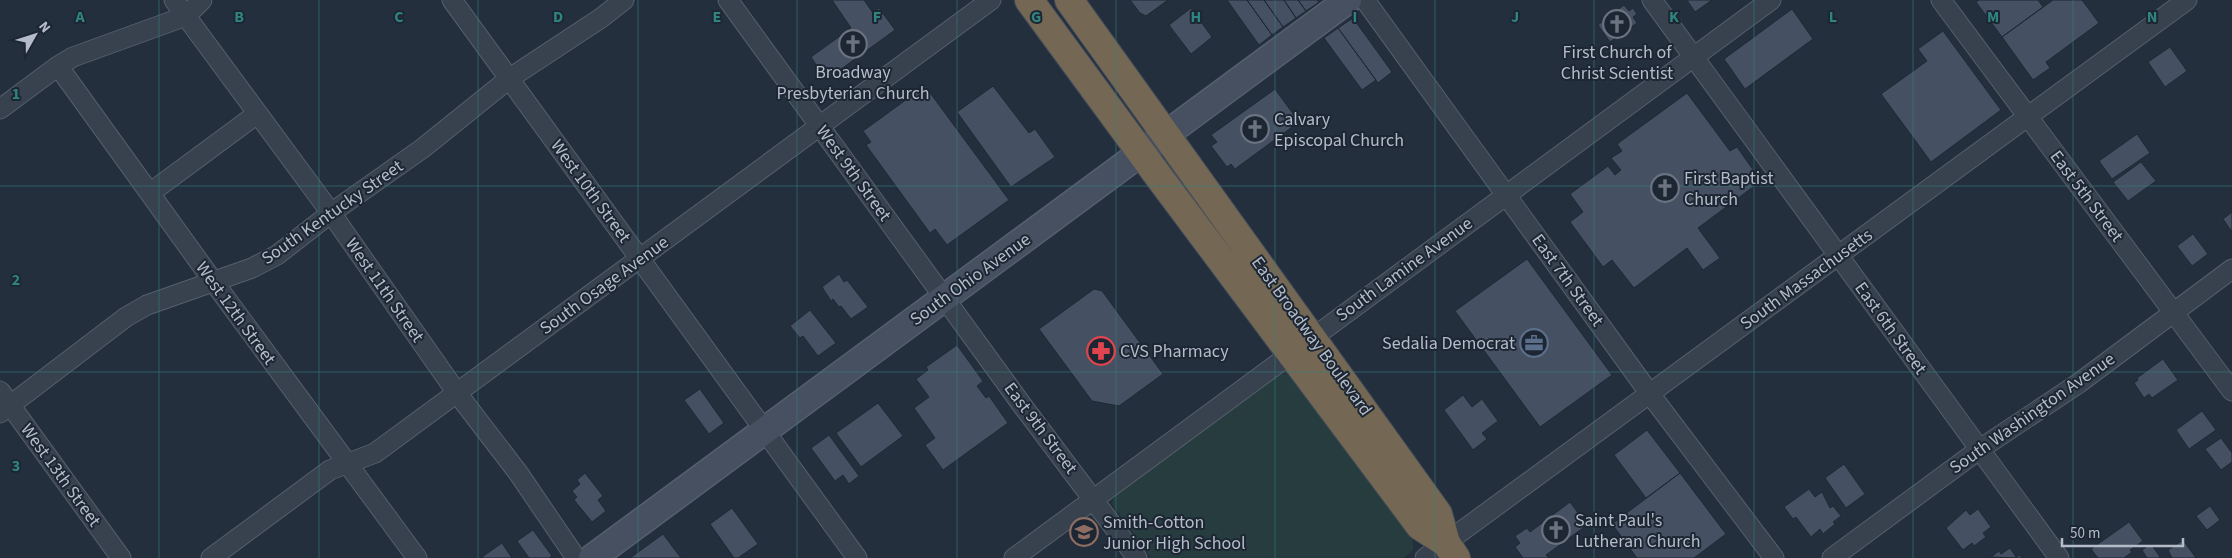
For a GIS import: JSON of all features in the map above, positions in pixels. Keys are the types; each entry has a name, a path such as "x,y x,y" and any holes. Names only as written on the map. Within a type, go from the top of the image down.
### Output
{"highway":[{"name":"East Broadway Boulevard","path":"1029,0 1291,354 1442,553"},
{"name":"East Broadway Boulevard","path":"1069,0 1313,336 1438,514 1442,553"}],"main road":[{"name":"South Ohio Avenue","path":"592,558 1348,0"}],"street":[{"name":"West 11th Street","path":"174,0 330,213 457,393 519,474 576,558"},
{"path":"0,109 73,57 186,16 202,0"},
{"name":"West 10th Street","path":"452,0 857,558"},
{"name":"South Kentucky Street","path":"3,403 126,317 147,306 252,268 277,255 330,213 423,148 510,78 601,18 624,0"},
{"name":"West 9th Street","path":"728,0 945,297"},
{"name":"South Osage Avenue","path":"211,558 330,470 375,454 991,0"},
{"name":"East 7th Street","path":"1365,0 1650,394 1774,558"},
{"name":"East 6th Street","path":"1652,0 2059,558"},
{"name":"South Lamine Avenue","path":"1014,558 1771,0"},
{"name":"East 5th Street","path":"1941,0 2232,391"},
{"name":"South Massachusetts","path":"1442,553 1650,394 2187,0"},
{"name":"West 12th Street","path":"58,66 213,282 417,558"},
{"path":"150,193 257,114"},
{"name":"South Washington Avenue","path":"1832,558 1980,448 2079,383 2232,269"},
{"name":"East 9th Street","path":"945,297 1022,405 1137,558"},
{"name":"West 13th Street","path":"3,403 121,558"}],"green space":[{"path":"1277,373 1287,374 1297,381 1413,541 1413,550 1404,558 1151,558 1112,504 1114,495"}],"building":[{"name":"Broadway Presbyterian Church","path":"832,0 864,0 873,13 879,8 895,30 826,80 811,57 851,28"},
{"path":"1130,0 1168,0 1146,16 1140,13"},
{"path":"1227,0 1247,0 1272,35 1259,45"},
{"path":"1247,0 1264,0 1283,27 1272,35"},
{"path":"1264,0 1284,0 1296,18 1283,27"},
{"path":"1284,0 1298,0 1306,11 1296,18"},
{"path":"1298,0 1317,0 1319,2 1306,11"},
{"path":"1687,0 1712,0 1695,12"},
{"path":"1979,0 2038,0 2043,7 2002,37 1976,2"},
{"path":"2053,0 2082,0 2099,23 2046,62 2050,68 2033,80 2002,37"},
{"name":"First Church of Christ Scientist","path":"1624,5 1629,11 1633,8 1637,14 1633,17 1637,23 1610,42 1598,25"},
{"path":"1191,8 1212,37 1191,54 1169,25"},
{"path":"1792,9 1813,39 1745,89 1724,59"},
{"path":"1353,18 1392,72 1378,83 1338,28"},
{"path":"1338,28 1376,80 1362,90 1324,38"},
{"path":"1943,31 2001,110 1931,162 1881,94 1927,61 1918,49"},
{"path":"2170,47 2187,71 2165,87 2148,62"},
{"path":"925,86 1009,200 947,245 935,229 930,233 866,145 871,142 863,131"},
{"path":"993,86 1029,133 1035,129 1055,157 1011,187 957,112"},
{"name":"Calvary Episcopal Church","path":"1275,89 1299,122 1235,169 1231,164 1227,167 1211,146 1217,142 1211,135"},
{"name":"First Baptist Church","path":"1687,93 1730,151 1737,147 1761,181 1698,228 1720,258 1703,270 1687,248 1634,288 1612,260 1603,267 1570,222 1583,212 1570,194 1608,166 1615,175 1621,170 1611,158 1622,151 1617,144"},
{"path":"2137,134 2150,153 2112,179 2099,161"},
{"path":"2141,162 2156,181 2128,201 2113,182"},
{"path":"2232,212 2232,232 2223,219"},
{"path":"2193,234 2208,254 2192,266 2177,246"},
{"name":"Sedalia Democrat","path":"1527,259 1612,375 1540,427 1455,311"},
{"path":"839,274 844,282 847,280 868,307 851,319 841,306 839,307 833,299 831,301 822,287"},
{"name":"CVS Pharmacy","path":"1094,289 1102,291 1163,374 1119,406 1092,401 1039,329"},
{"path":"810,310 836,343 818,356 803,336 800,338 790,326"},
{"path":"957,345 983,381 977,386 986,398 989,396 1008,423 943,470 925,445 935,438 914,408 929,397 916,379 928,370 926,367"},
{"path":"2163,359 2178,380 2152,398 2149,394 2144,398 2134,383 2138,380 2137,378"},
{"path":"700,389 724,423 709,434 684,400"},
{"path":"1463,395 1472,407 1482,399 1498,421 1482,433 1487,439 1473,450 1444,410"},
{"path":"878,403 903,436 861,467 836,433"},
{"path":"2202,411 2216,430 2189,449 2176,430"},
{"path":"1647,430 1680,473 1646,498 1614,455"},
{"path":"829,435 859,476 849,484 843,475 835,481 811,448"},
{"path":"2221,438 2232,453 2232,462 2221,470 2205,449"},
{"path":"1844,464 1865,494 1846,508 1825,478"},
{"path":"585,473 603,496 598,500 606,511 592,522 574,500 577,497 572,491 580,484 577,480"},
{"path":"1680,473 1726,534 1694,558 1637,558 1612,524"},
{"path":"1809,489 1815,497 1822,492 1830,508 1833,506 1841,516 1823,534 1820,529 1811,537 1796,517 1793,519 1784,507"},
{"name":"Saint Paul's Lutheran Church","path":"1570,502 1587,525 1546,555 1549,558 1523,558 1515,547 1520,543 1515,536 1527,528 1530,532"},
{"path":"2210,506 2220,520 2207,530 2196,516"},
{"path":"732,508 758,544 738,558 734,558 710,524"},
{"path":"1978,509 1991,527 1983,533 1986,537 1974,546 1972,543 1963,550 1946,528 1966,510 1970,515"},
{"path":"2129,522 2143,541 2130,550 2132,552 2124,558 2098,558 2091,549"},
{"path":"533,530 552,556 549,558 529,558 517,541"},
{"path":"663,534 681,558 630,558"},
{"path":"2183,540 2196,558 2172,558 2168,550"},
{"path":"502,543 512,558 482,557"},
{"path":"2151,544 2159,558 2147,558 2142,550"},
{"path":"2010,548 2016,557 2020,555 2022,558 1991,557 1999,551 2001,554"}],"place":[{"name":"First Church of Christ Scientist","path":"1617,24"},
{"name":"Broadway Presbyterian Church","path":"853,44"},
{"name":"Calvary Episcopal Church","path":"1255,129"},
{"name":"First Baptist Church","path":"1665,188"},
{"name":"Sedalia Democrat","path":"1534,343"},
{"name":"CVS Pharmacy","path":"1101,351"},
{"name":"Saint Paul's Lutheran Church","path":"1556,530"},
{"name":"Smith-Cotton Junior High School","path":"1084,532"}]}
